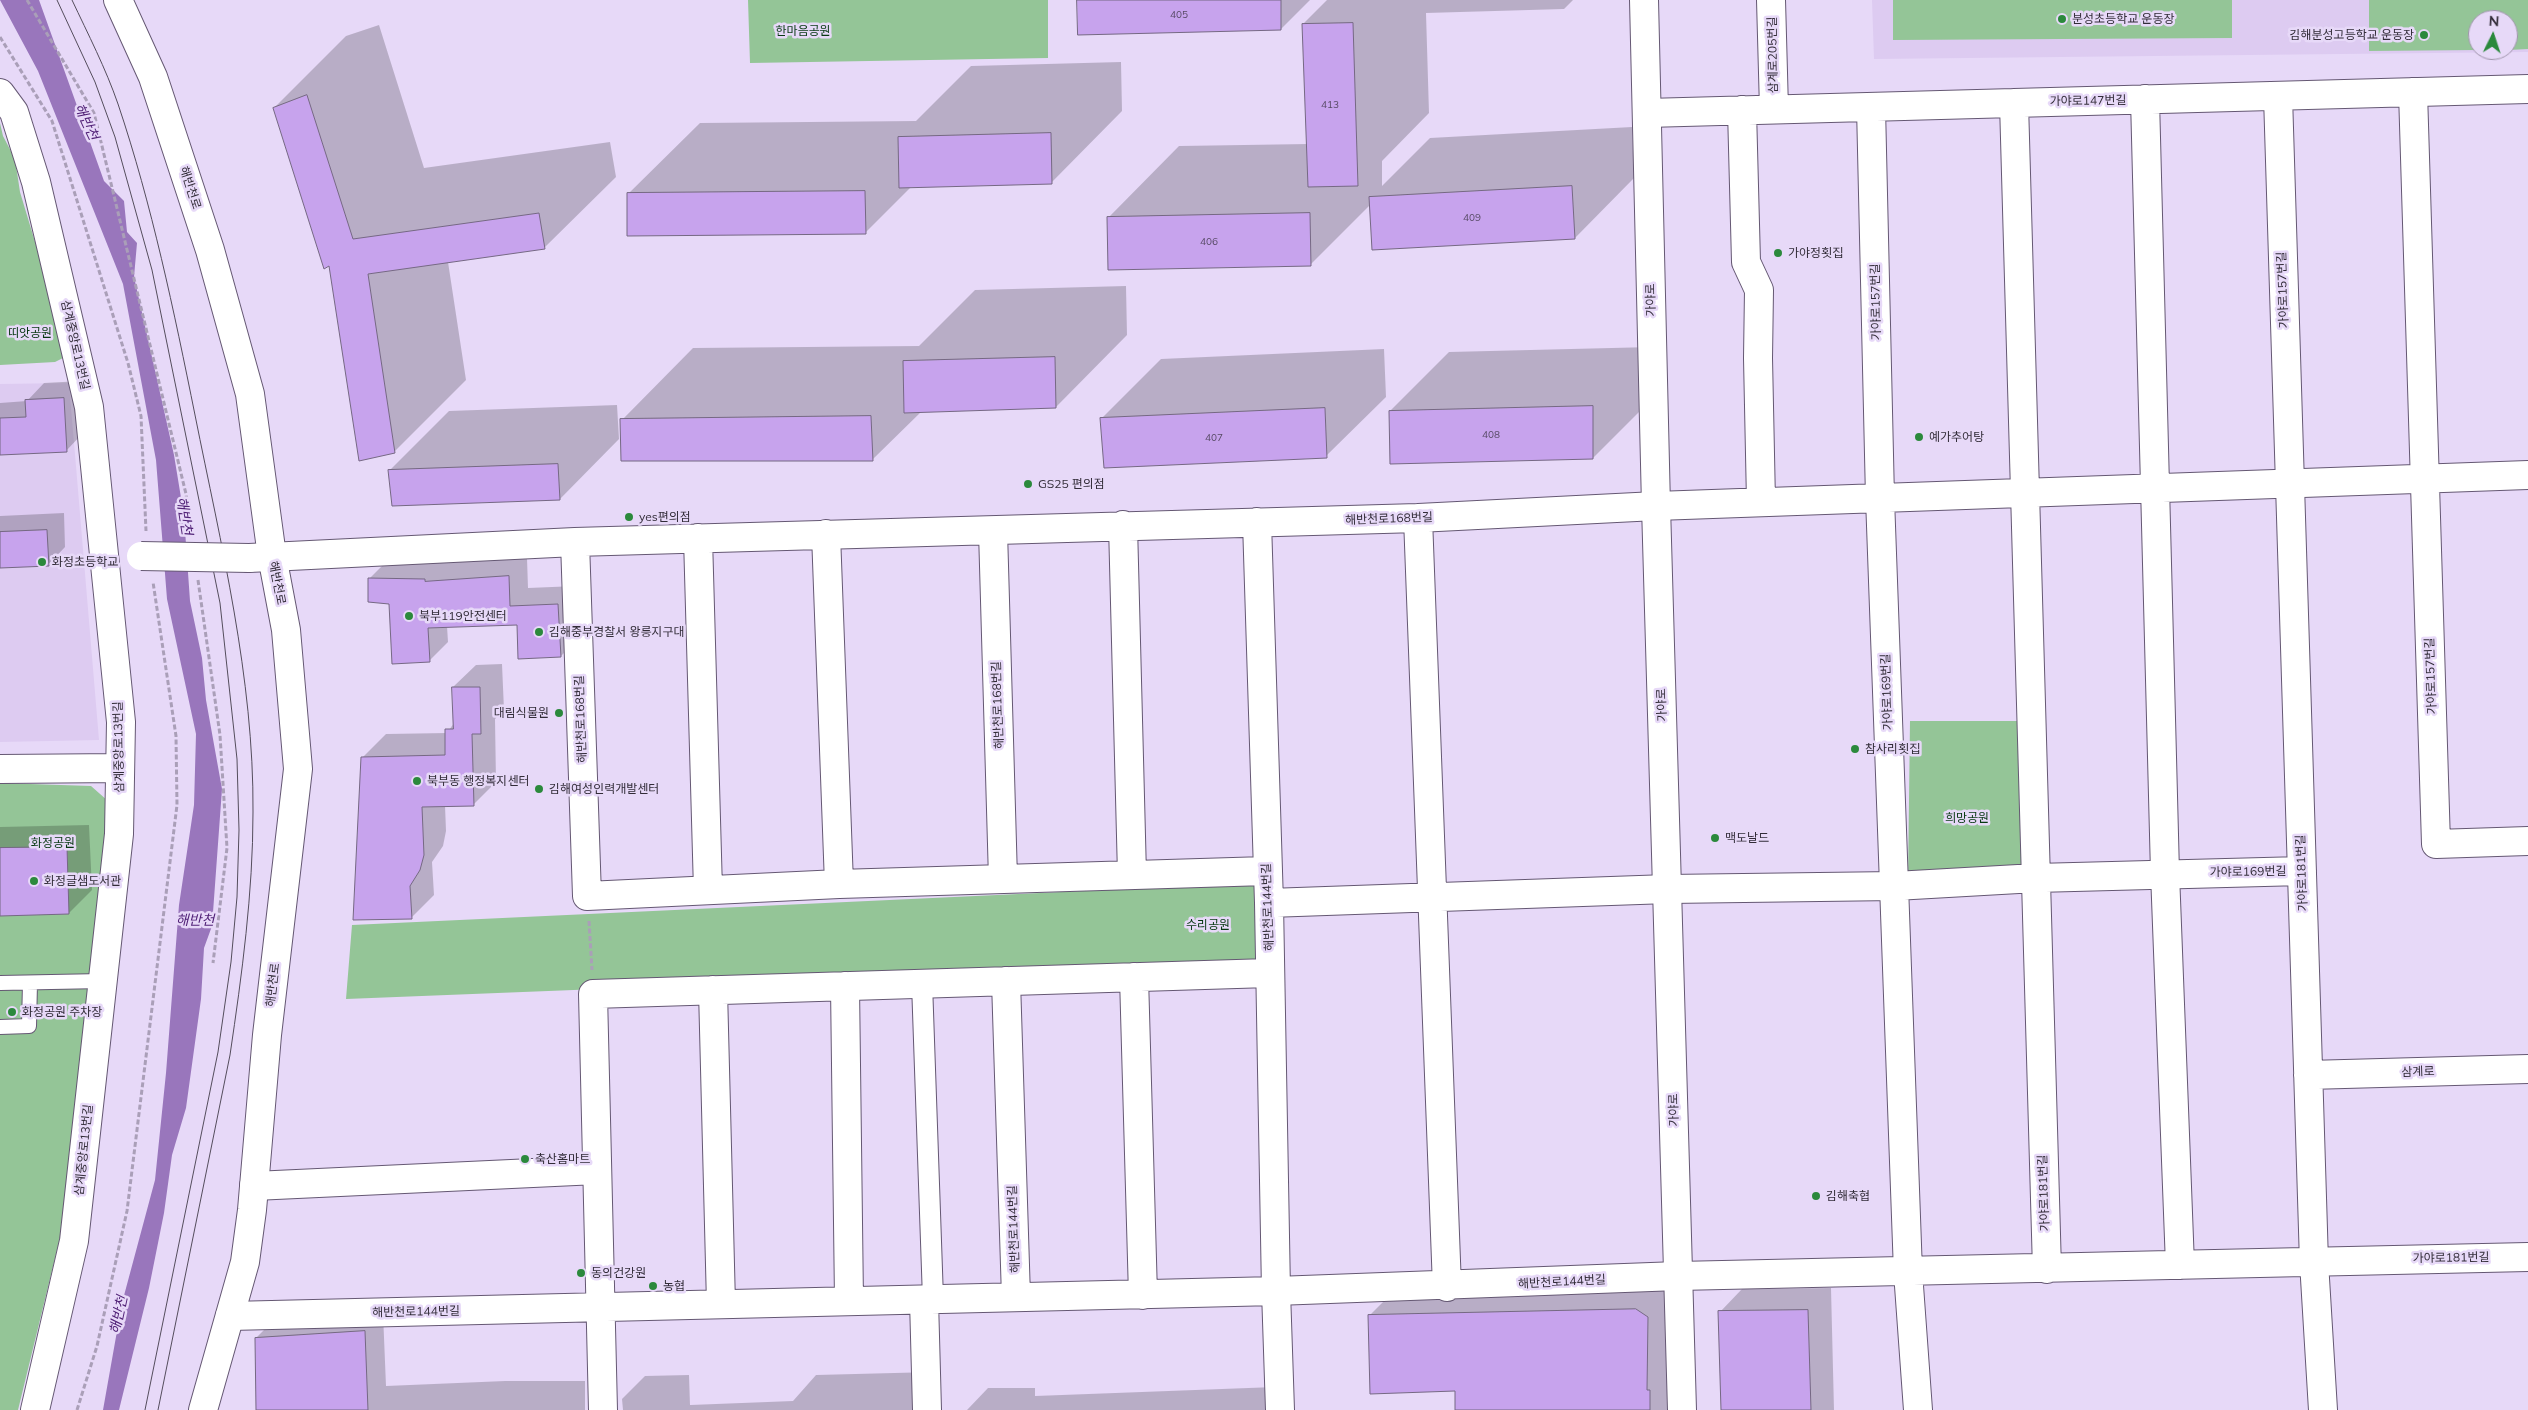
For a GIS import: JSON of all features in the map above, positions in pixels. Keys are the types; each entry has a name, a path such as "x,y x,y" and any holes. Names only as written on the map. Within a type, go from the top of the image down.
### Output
{"street":[{"name":"해반천로","path":"118,0 153,77 210,250 250,394 260,557 286,630 298,769 267,1035 254,1186 245,1262 204,1410"},
{"name":"가야로","path":"1644,0 1656,506 1682,1410"},
{"name":"삼계로205번길","path":"1771,0 1774,109"},
{"name":"가야로147번길","path":"1647,113 2528,89"},
{"name":"가야로157번길","path":"2413,92 2436,844 2528,841"},
{"name":"삼계중앙로13번길","path":"0,93 14,112 36,182 90,407 121,722 119,834 74,1241 36,1410"},
{"name":"가야로157번길","path":"2278,96 2288,483"},
{"path":"2145,100 2165,874 2180,1265"},
{"path":"2014,103 2036,878"},
{"name":"가야로157번길","path":"1871,107 1880,498"},
{"path":"1742,110 1746,262 1759,290 1758,358 1761,502"},
{"path":"1656,506 2528,475"},
{"name":"가야로181번길","path":"2288,483 2314,1262"},
{"name":"가야로169번길","path":"1880,498 1895,886"},
{"name":"해반천로168번길","path":"105,556 260,557 575,542 1418,518 1656,506"},
{"path":"1418,518 1447,1287"},
{"name":"해반천로144번길","path":"1258,522 1266,871 1269,903 1276,1291"},
{"path":"1122,525 1132,875"},
{"name":"해반천로168번길","path":"993,531 1003,879"},
{"path":"826,534 840,884"},
{"path":"698,538 708,890"},
{"name":"해반천로168번길","path":"575,542 587,896"},
{"path":"0,769 120,768"},
{"path":"587,896 840,884 1266,871"},
{"name":"가야로169번길","path":"1269,903 1668,889 1895,886 2036,878 2302,871"},
{"name":"가야로181번길","path":"2036,878 2046,1269"},
{"path":"1895,886 1908,1272 1918,1410"},
{"path":"603,1410 593,994 1269,972"},
{"path":"1134,977 1143,1294"},
{"name":"해반천로144번길","path":"1006,980 1016,1297"},
{"path":"922,983 929,1300 927,1410"},
{"path":"845,986 849,1301"},
{"path":"713,990 721,1304"},
{"name":"삼계로","path":"2308,1075 2528,1068"},
{"path":"254,1186 597,1170"},
{"name":"가야로181번길","path":"1678,1276 2046,1269 2528,1256"},
{"path":"2314,1262 2323,1410"},
{"name":"해반천로144번길","path":"230,1316 1447,1287 1678,1276"},
{"path":"1276,1291 1280,1410"}],"lane":[{"path":"0,983 103,981"},
{"path":"0,1027 29,1026 30,983"}],"path":[{"path":"27,0 94,113 186,494 191,533"},
{"path":"197,571 220,735 227,848 213,962"},
{"path":"587,896 593,994"}],"shaded area":[{"path":"1872,0 2528,0 2528,52 2518,52 2518,10 2468,10 2468,53 1874,59"},
{"name":"화정초등학교","path":"69,383 99,740 0,742 0,384"}],"green space":[{"name":"한마음공원","path":"748,0 1048,0 1048,58 750,63"},
{"name":"분성초등학교 운동장","path":"1893,0 2232,0 2232,38 1893,40"},
{"name":"김해분성고등학교 운동장","path":"2369,0 2528,0 2528,49 2518,50 2518,10 2468,10 2468,50 2369,51"},
{"name":"띠앗공원","path":"0,123 3,136 15,159 20,192 69,355 55,362 0,365"},
{"name":"희망공원","path":"1910,721 2024,721 2028,874 1908,880"},
{"name":"화정공원","path":"0,783 91,786 108,801 103,888 67,1209 18,1410 0,1410"},
{"name":"수리공원","path":"1255,883 1256,963 346,999 352,925"}],"water":[{"name":"해반천","path":"0,0 39,0 104,181 124,201 127,232 137,243 134,277 174,455 184,516 190,601 202,658 206,700 222,789 212,926 204,948 201,999 186,1108 172,1155 164,1213 149,1288 119,1410 103,1410 122,1303 155,1180 166,1073 179,905 194,805 196,734 167,599 156,460 123,284 38,71"}],"building":[{"path":"1077,0 1281,0 1281,30 1078,35"},
{"path":"1353,23 1358,186 1308,187 1302,24"},
{"path":"307,95 353,239 539,213 545,249 368,274 395,453 359,461 329,266 324,269 273,108"},
{"path":"1051,133 1052,184 899,188 898,137"},
{"path":"1572,186 1575,239 1372,250 1369,197"},
{"path":"865,191 866,234 627,236 627,193"},
{"path":"1310,213 1311,266 1108,270 1107,217"},
{"path":"1055,357 1056,408 904,413 903,361"},
{"path":"64,398 67,452 0,455 0,418 26,417 25,400"},
{"path":"1593,406 1593,459 1390,464 1389,411"},
{"path":"1325,408 1327,458 1104,468 1100,418"},
{"path":"871,416 873,461 621,461 620,419"},
{"path":"558,464 560,500 392,506 388,470"},
{"path":"47,530 49,566 0,568 0,532"},
{"path":"509,576 510,606 558,604 561,657 518,659 517,625 428,628 430,662 392,664 389,604 368,602 368,578 425,579 425,581"},
{"name":"북부동 행정복지센터","path":"452,687 480,687 481,734 472,734 474,806 422,807 424,855 420,870 410,886 412,919 353,920 361,757 445,755 445,729 453,729"},
{"name":"화정글샘도서관","path":"67,847 69,914 0,916 0,848"},
{"path":"1636,1309 1648,1317 1647,1390 1650,1390 1650,1410 1455,1410 1455,1391 1370,1394 1368,1315"},
{"path":"1808,1310 1811,1410 1721,1410 1718,1311"},
{"path":"365,1331 368,1410 256,1410 255,1338"}],"tram line":[{"path":"57,0 95,82 115,137 152,270 220,603 237,759 239,830 237,897 231,962 218,1052 145,1410"},
{"path":"72,0 118,104 152,219 187,376 225,562 242,662 252,762 253,842 251,873 243,964 230,1055 158,1410"}],"place":[{"name":"분성초등학교 운동장","path":"2062,19"},
{"name":"김해분성고등학교 운동장","path":"2424,35"},
{"name":"가야정횟집","path":"1778,253"},
{"name":"예가추어탕","path":"1919,437"},
{"name":"GS25 편의점","path":"1028,484"},
{"name":"yes편의점","path":"629,517"},
{"name":"화정초등학교","path":"42,562"},
{"name":"북부119안전센터","path":"409,616"},
{"name":"김해중부경찰서 왕릉지구대","path":"539,632"},
{"name":"대림식물원","path":"559,713"},
{"name":"참사리횟집","path":"1855,749"},
{"name":"북부동 행정복지센터","path":"417,781"},
{"name":"김해여성인력개발센터","path":"539,789"},
{"name":"맥도날드","path":"1715,838"},
{"name":"화정글샘도서관","path":"34,881"},
{"name":"화정공원 주차장","path":"12,1012"},
{"name":"축산홈마트","path":"525,1159"},
{"name":"김해축협","path":"1816,1196"},
{"name":"동의건강원","path":"581,1273"},
{"name":"농협","path":"653,1286"}]}
